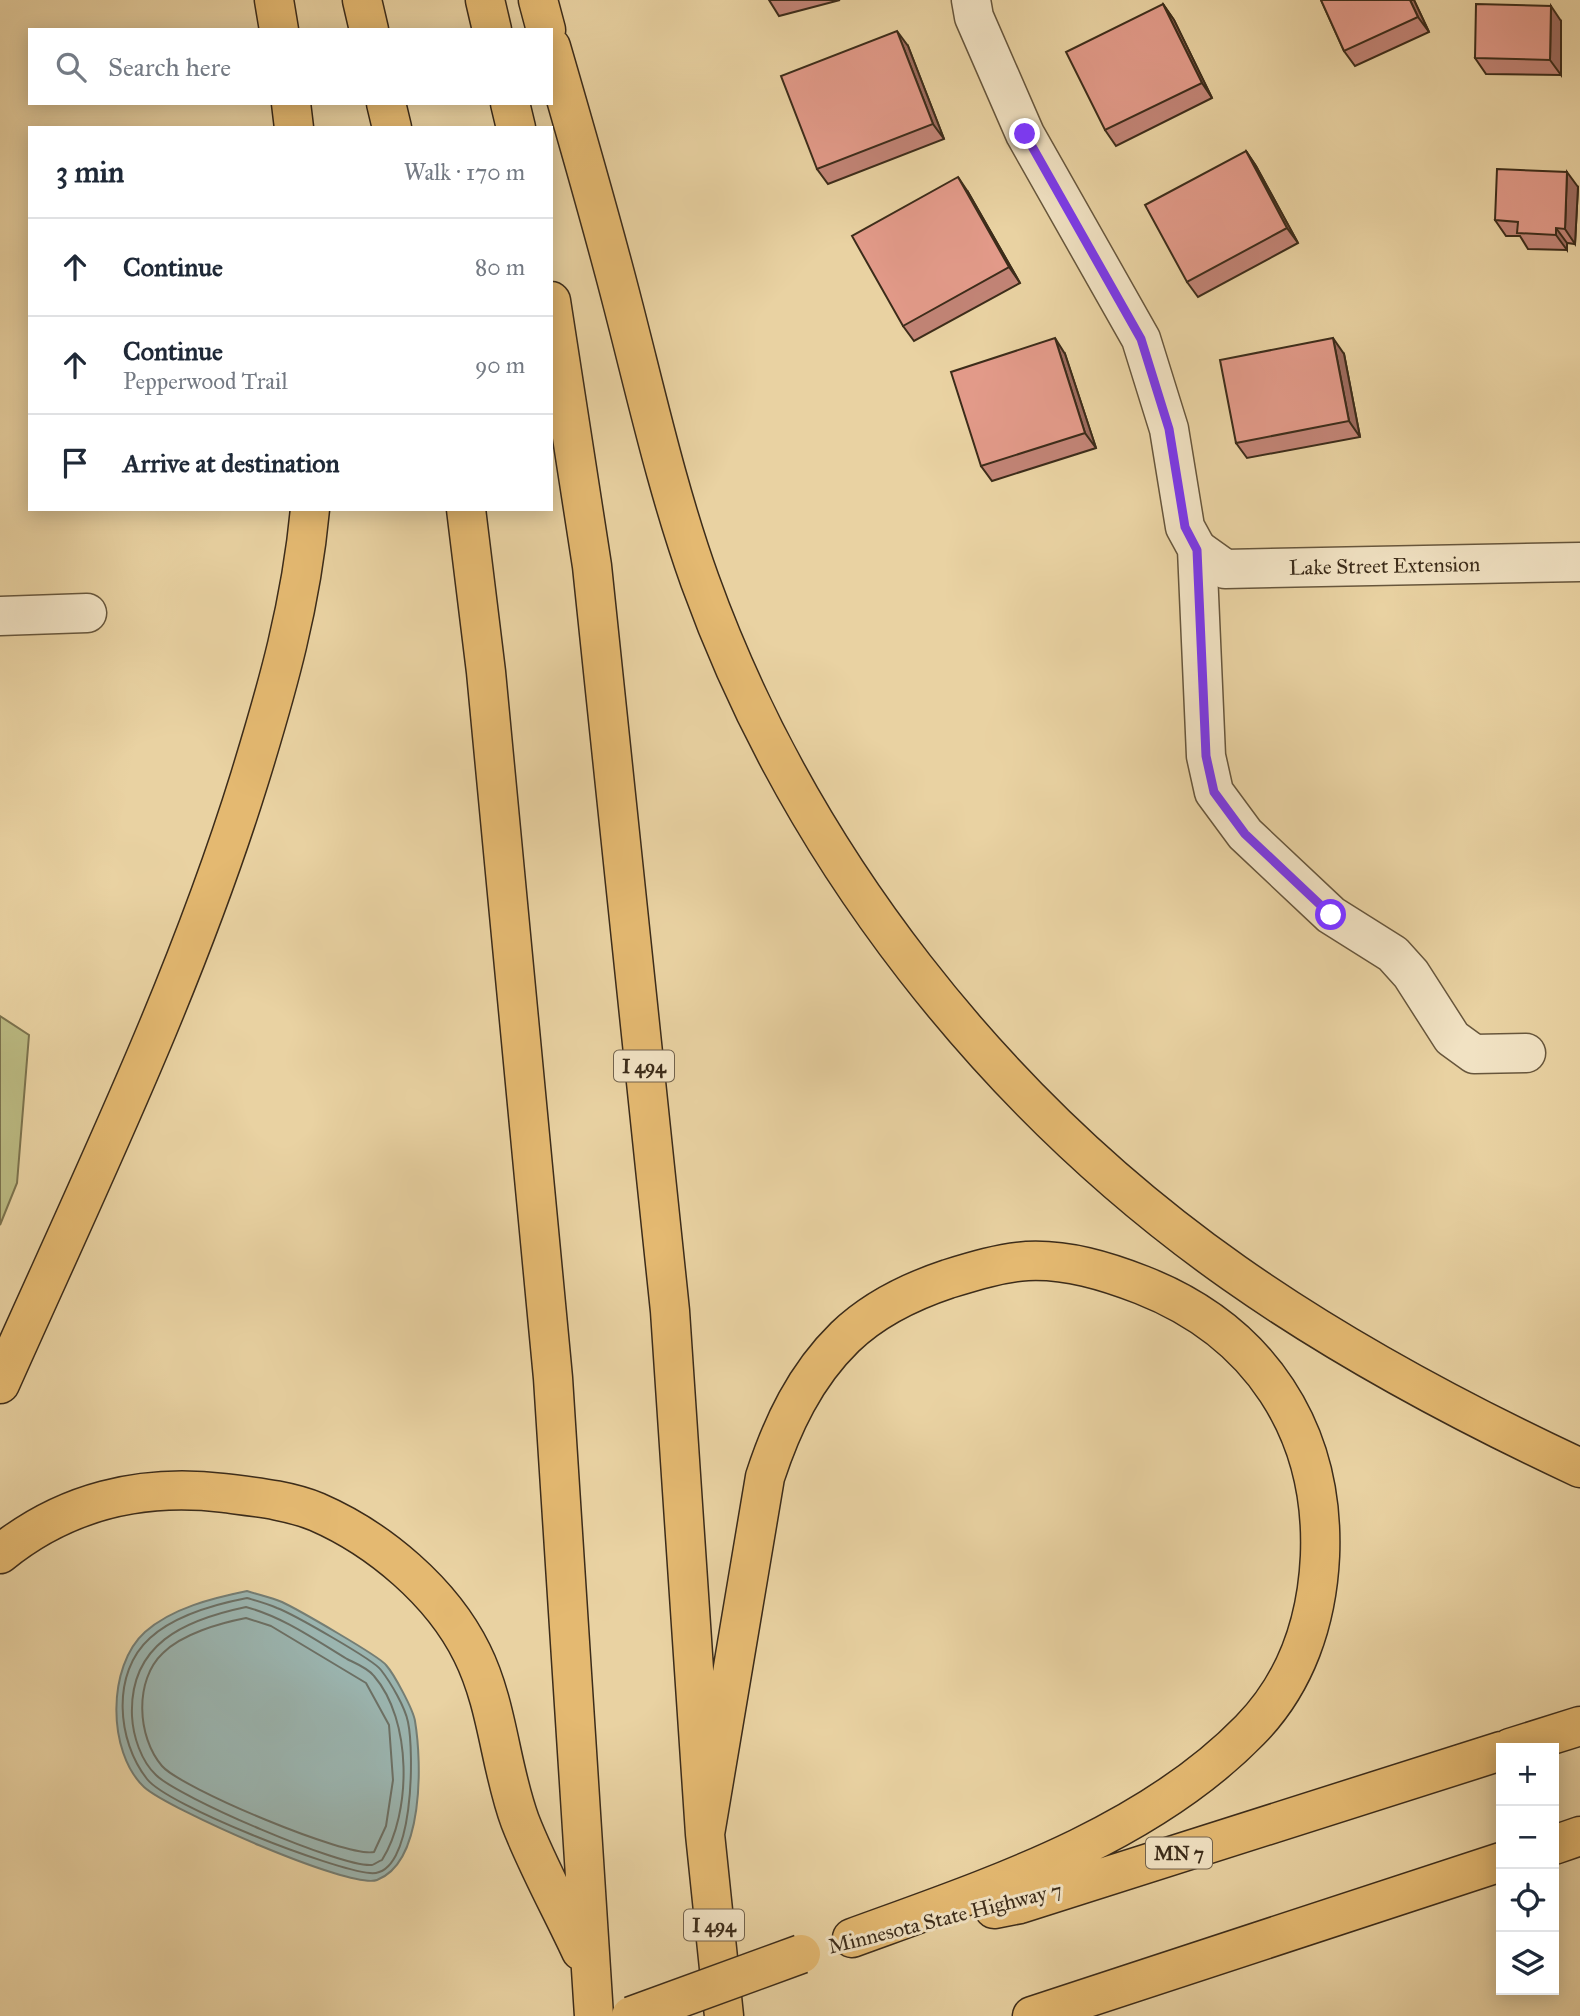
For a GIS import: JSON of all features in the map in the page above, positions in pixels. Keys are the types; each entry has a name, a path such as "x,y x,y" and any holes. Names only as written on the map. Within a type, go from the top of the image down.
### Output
{"highway":[{"path":"274,0 279,28"},
{"path":"362,0 369,28"},
{"path":"485,0 492,28"},
{"path":"538,0 545,28"},
{"path":"553,54 672,491 701,583 744,684 800,796 908,960 974,1041 1026,1097 1081,1151 1165,1222 1308,1323 1502,1431 1580,1468"},
{"path":"292,105 295,126"},
{"path":"386,105 392,126"},
{"path":"510,105 516,126"},
{"name":"I 494","path":"553,314 592,566 670,1311 705,1834 724,2016"},
{"path":"0,1384 164,1018 210,899 277,691 303,579 310,511"},
{"path":"467,511 486,672 553,1378 594,2016"},
{"path":"705,1834 765,1477 778,1437 798,1397 846,1335 887,1306 935,1284 983,1268 1028,1261 1078,1264 1126,1279 1177,1299 1219,1327 1253,1357 1279,1391 1301,1430 1312,1478 1320,1538 1318,1590 1304,1646 1284,1686 1252,1728 1215,1763 1169,1796 1032,1872 852,1938"},
{"path":"0,1554 25,1534 64,1512 110,1498 164,1491 209,1491 267,1498 316,1512 369,1541 412,1576 447,1614 472,1653 492,1714 520,1820 592,1974"},
{"path":"1526,1743 1580,1726"},
{"name":"Minnesota State Highway 7","path":"631,2016 852,1938 1020,1903 1496,1753"},
{"path":"1559,1843 1580,1836"},
{"path":"1032,2016 1496,1864"}],"street":[{"path":"971,0 974,17 1025,134 1141,339 1169,429 1185,527 1197,550 1206,756 1214,792 1245,834 1331,915 1393,954 1411,974 1452,1038 1474,1054 1526,1052"},
{"name":"Lake Street Extension","path":"1197,550 1225,569 1580,562"},
{"path":"0,616 86,613"}],"shaded area":[{"path":"0,1016 29,1035 17,1183 0,1225"}],"water":[{"path":"247,1591 290,1606 380,1660 394,1676 411,1708 419,1761 412,1833 404,1853 392,1870 377,1880 361,1880 298,1861 187,1812 144,1787 132,1772 123,1753 116,1709 118,1687 133,1647 145,1632 180,1610"}],"building":[{"path":"1321,0 1410,0 1418,17 1344,51"},
{"path":"1163,4 1202,83 1105,130 1066,52"},
{"path":"1476,4 1551,6 1550,60 1475,58"},
{"path":"897,31 933,124 817,169 781,76"},
{"path":"1246,151 1287,228 1187,282 1145,205"},
{"path":"1497,169 1567,172 1565,229 1556,228 1556,235 1517,233 1518,222 1495,220"},
{"path":"958,177 1009,267 903,326 852,236"},
{"path":"1055,338 1085,433 981,466 951,372"},
{"path":"1333,338 1349,421 1236,443 1220,360"}],"route":[{"path":"1025,134 1141,339 1169,429 1185,527 1197,550 1206,756 1214,792 1245,834 1331,915"}]}
